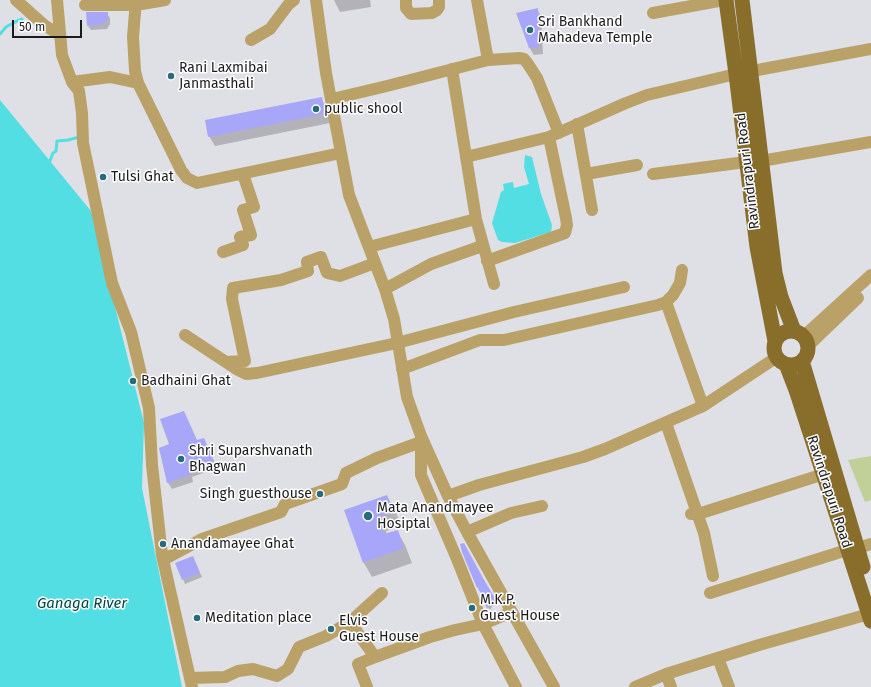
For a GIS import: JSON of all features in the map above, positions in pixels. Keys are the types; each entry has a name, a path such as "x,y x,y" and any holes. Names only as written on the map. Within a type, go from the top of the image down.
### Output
{"main road":[{"name":"Ravindrapuri Road","path":"725,0 736,74 775,273 781,296 802,338"},
{"name":"Ravindrapuri Road","path":"742,0 752,72 757,247 775,341"},
{"path":"783,332 802,338 807,352 802,361 797,364 781,361 774,346 775,341 783,332"},
{"name":"Ravindrapuri Road","path":"781,361 796,390 824,474 859,547 870,617"},
{"name":"Ravindrapuri Road","path":"802,361 859,547 871,592"}],"street":[{"path":"16,0 44,25 60,35"},
{"path":"57,0 62,55 72,82 79,90 82,113 83,143 112,284 132,332 149,408 152,465 163,560 191,683 225,677 238,672 253,669 277,676 288,669 299,647 326,636 350,622 382,593"},
{"path":"84,5 165,0"},
{"path":"251,40 270,29 288,5 294,0"},
{"path":"316,0 326,73 349,195 385,289 394,319 407,397 421,439 466,532 554,687"},
{"path":"406,0 406,8 411,14 432,13 437,10 439,0"},
{"path":"477,0 488,60"},
{"path":"653,13 725,0"},
{"path":"136,2 133,37 135,71 138,83 181,170 188,178 197,183 341,153"},
{"path":"466,157 554,135 647,95 736,74 871,49"},
{"path":"332,99 488,60 519,58 528,64 543,91 554,135 567,225 565,233 487,261"},
{"path":"452,69 476,219 482,246 494,284"},
{"path":"72,82 110,77 138,83"},
{"path":"577,124 592,210"},
{"path":"653,174 754,161 871,142"},
{"path":"586,174 637,165"},
{"path":"222,252 243,245 240,237 251,234 243,210 254,208 243,174"},
{"path":"369,247 476,219"},
{"path":"385,289 431,264 482,246"},
{"path":"226,362 245,361 232,299 233,288 281,280 308,271 307,262 321,257 327,274 340,276 375,263"},
{"path":"402,369 480,340 504,340 666,302 677,289 682,270"},
{"path":"802,338 871,276"},
{"path":"185,335 246,374 257,373 397,344 514,312 624,286"},
{"path":"802,338 871,286"},
{"path":"666,302 703,406"},
{"path":"448,496 507,476 583,457 703,406 781,361"},
{"path":"666,423 694,514 704,534 713,576"},
{"path":"163,560 202,539 281,512 285,504 342,484 346,473 421,439"},
{"path":"421,439 421,475 483,624 516,687"},
{"path":"694,514 824,474"},
{"path":"466,532 510,513 542,506"},
{"path":"710,593 859,547"},
{"path":"367,687 358,664 430,637 483,624 512,612"},
{"path":"635,687 666,674 718,658 870,617"},
{"path":"350,622 375,657"},
{"path":"718,658 729,687"},
{"path":"666,674 671,687"}],"green space":[{"path":"871,456 871,500 865,502 848,460"}],"water":[{"name":"Ganaga River","path":"0,100 91,211 144,423 142,488 182,687 0,687"},
{"path":"525,155 532,157 541,194 552,225 551,232 515,243 502,242 498,240 492,223 501,192 504,190 503,184 513,182 514,188 529,184 524,167"}],"building":[{"name":"Sri Bankhand Mahadeva Temple","path":"538,8 539,47 529,48 516,13"},
{"path":"86,12 108,12 108,19 104,24 87,26"},
{"path":"322,97 325,114 208,137 205,120"},
{"path":"184,411 197,440 204,438 214,461 189,471 190,475 167,483 159,448 169,444 160,419"},
{"path":"387,495 393,512 378,517 384,534 398,530 404,548 363,563 344,510"},
{"path":"464,543 496,600 490,602 487,609 462,552 460,544"},
{"path":"193,556 200,573 182,580 175,563"}],"waterway":[{"path":"0,34 6,27 22,19"},
{"path":"49,163 53,153 56,151 57,141 79,137"}],"place":[{"name":"Sri Bankhand Mahadeva Temple","path":"530,30"},
{"name":"Rani Laxmibai Janmasthali","path":"171,76"},
{"name":"public shool","path":"316,109"},
{"name":"Tulsi Ghat","path":"103,177"},
{"name":"Badhaini Ghat","path":"133,381"},
{"name":"Shri Suparshvanath Bhagwan","path":"181,459"},
{"name":"Singh guesthouse","path":"320,494"},
{"name":"Mata Anandmayee Hosiptal","path":"368,516"},
{"name":"Anandamayee Ghat","path":"163,544"},
{"name":"M.K.P. Guest House","path":"472,608"},
{"name":"Meditation place","path":"197,618"},
{"name":"Elvis Guest House","path":"331,629"}]}
